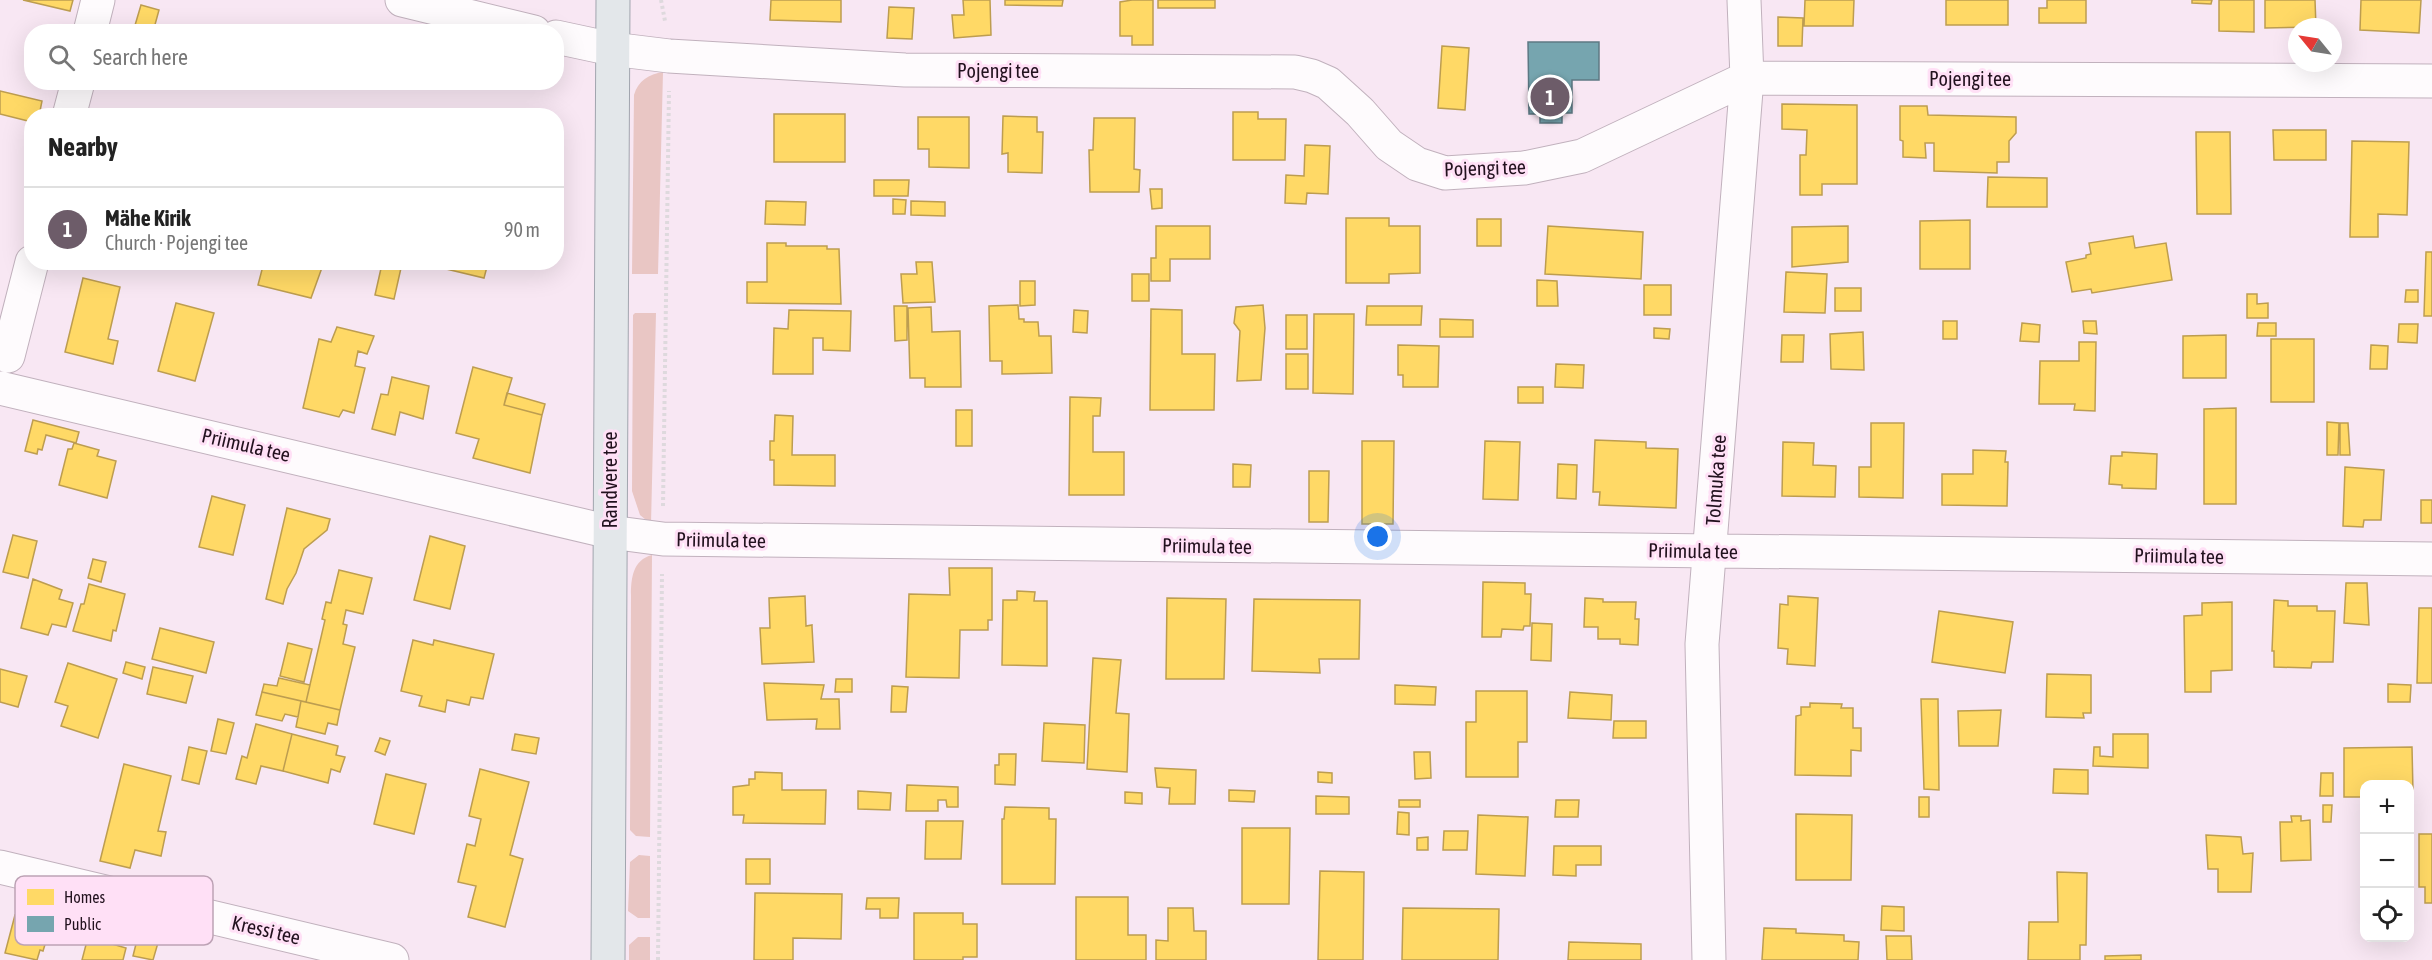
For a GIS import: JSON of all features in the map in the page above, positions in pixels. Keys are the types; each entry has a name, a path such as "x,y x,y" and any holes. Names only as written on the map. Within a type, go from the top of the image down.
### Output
{"main road":[{"name":"Randvere tee","path":"608,960 613,0"}],"street":[{"path":"92,24 99,0"},
{"path":"402,0 501,24"},
{"name":"Tolmuka tee","path":"1709,960 1702,644 1747,78 1743,0"},
{"name":"Pojengi tee","path":"564,39 612,49 669,56 905,70 1295,72 1328,83 1360,112 1389,145 1417,164 1445,173 1524,168 1582,156 1747,78 2432,81"},
{"path":"71,108 76,90"},
{"path":"8,356 30,270"},
{"name":"Priimula tee","path":"1,393 610,532 663,539 2432,559"},
{"name":"Kressi tee","path":"0,867 38,876"},
{"name":"Kressi tee","path":"213,917 393,960"}],"path":[{"path":"663,516 669,80"},
{"path":"658,960 663,563"}],"shaded area":[{"path":"663,72 658,274 632,274 634,95 638,86 645,79"},
{"path":"635,313 656,313 651,524 640,515 632,491 633,315"},
{"path":"652,555 650,837 636,836 630,830 631,595 634,570 641,561"},
{"path":"639,855 650,856 650,918 638,918 628,911 630,862"},
{"path":"638,937 650,937 650,960 629,960 629,945"}],"building: Homes":[{"path":"23,0 73,0 70,11"},
{"path":"771,0 841,0 841,22 770,20"},
{"path":"963,0 990,0 991,35 954,38 952,15 964,15"},
{"path":"1005,0 1063,0 1062,6 1005,5"},
{"path":"1153,0 1153,45 1132,45 1132,36 1120,36 1120,2"},
{"path":"1158,0 1215,0 1215,8 1158,8"},
{"path":"1805,0 1854,0 1853,26 1804,26"},
{"path":"1946,0 2008,0 2008,25 1946,25"},
{"path":"2047,0 2086,0 2086,23 2039,23 2039,8 2047,8"},
{"path":"2192,0 2212,0 2211,4 2192,3"},
{"path":"2219,0 2254,0 2254,32 2219,31"},
{"path":"2265,0 2315,0 2316,18 2288,18 2288,28 2265,28"},
{"path":"2361,0 2421,0 2419,33 2360,30"},
{"path":"141,5 159,10 155,24 135,24"},
{"path":"889,7 914,8 912,39 887,38"},
{"path":"1778,17 1803,18 1802,46 1778,46"},
{"path":"1442,46 1469,48 1465,110 1438,108"},
{"path":"0,91 42,101 41,108 24,108 24,120 0,114"},
{"path":"1782,104 1857,105 1857,184 1822,184 1822,195 1800,195 1800,155 1806,155 1807,130 1782,129"},
{"path":"1900,106 1927,106 1928,115 2016,117 2016,133 2009,141 2009,162 1997,162 1997,173 1934,171 1934,143 1925,143 1926,158 1903,157 1903,141 1900,140"},
{"path":"1233,112 1258,112 1258,119 1286,119 1285,160 1233,160"},
{"path":"774,114 845,114 845,162 774,162"},
{"path":"1003,116 1037,117 1037,132 1043,132 1042,173 1008,172 1008,153 1002,154"},
{"path":"918,117 969,117 969,168 929,167 929,149 918,149"},
{"path":"1094,118 1135,118 1134,169 1140,170 1139,192 1090,192 1089,150 1093,150"},
{"path":"2273,130 2326,130 2326,160 2274,160"},
{"path":"2196,132 2230,132 2231,214 2197,214"},
{"path":"2352,141 2409,142 2407,215 2378,214 2378,237 2350,237"},
{"path":"1305,145 1330,146 1328,194 1307,193 1306,204 1285,203 1286,175 1304,176"},
{"path":"1988,177 2047,178 2047,207 1987,207"},
{"path":"874,180 909,180 908,196 874,196"},
{"path":"1150,189 1162,189 1162,208 1152,209"},
{"path":"893,199 906,200 905,214 893,214"},
{"path":"766,201 806,202 805,225 765,224"},
{"path":"911,201 945,202 945,216 911,215"},
{"path":"1346,218 1389,218 1389,226 1420,226 1420,273 1389,274 1389,283 1346,283"},
{"path":"1477,219 1501,219 1501,246 1477,246"},
{"path":"1970,220 1970,269 1920,269 1920,221"},
{"path":"1156,226 1210,226 1210,259 1170,259 1170,281 1151,281 1151,258 1156,258"},
{"path":"1548,226 1643,232 1641,279 1545,274"},
{"path":"1848,226 1848,262 1792,267 1792,227"},
{"path":"2133,236 2135,248 2166,243 2172,280 2092,293 2091,289 2072,292 2066,262 2086,258 2086,255 2091,254 2089,243"},
{"path":"767,243 786,243 786,246 827,246 827,249 839,249 841,304 747,303 747,282 767,282"},
{"path":"2426,252 2432,252 2432,316 2424,316"},
{"path":"916,262 932,262 935,302 903,303 901,274 917,274"},
{"path":"262,270 321,270 311,298 258,285"},
{"path":"381,270 401,270 394,299 375,295"},
{"path":"450,270 486,270 484,278"},
{"path":"1786,272 1827,274 1825,313 1784,312"},
{"path":"1132,274 1149,274 1149,301 1132,301"},
{"path":"83,278 120,287 108,339 118,341 113,364 65,352"},
{"path":"1537,280 1557,281 1558,306 1537,306"},
{"path":"1020,281 1035,281 1035,305 1020,306"},
{"path":"1644,285 1671,285 1671,315 1644,315"},
{"path":"1835,288 1861,288 1861,311 1835,311"},
{"path":"2406,290 2418,290 2418,302 2405,302"},
{"path":"2247,294 2257,294 2257,304 2268,303 2268,318 2247,318"},
{"path":"176,303 214,313 195,381 158,371"},
{"path":"1018,305 1019,319 1024,319 1024,322 1038,322 1039,336 1051,336 1052,373 1002,374 1002,361 990,361 989,306"},
{"path":"1263,305 1265,328 1261,380 1237,381 1240,331 1234,323 1236,307"},
{"path":"894,306 907,306 907,340 895,341"},
{"path":"1367,306 1422,306 1421,325 1366,325"},
{"path":"931,307 932,332 960,331 961,387 925,387 925,378 910,378 908,308"},
{"path":"1151,309 1182,310 1182,354 1215,354 1214,410 1150,410"},
{"path":"789,310 851,311 850,351 823,350 823,338 813,338 813,374 773,374 774,328 788,329"},
{"path":"1074,310 1088,311 1087,333 1073,332"},
{"path":"1314,314 1354,314 1353,394 1313,393"},
{"path":"1286,315 1307,315 1307,349 1286,349"},
{"path":"1440,319 1473,320 1473,337 1440,337"},
{"path":"1943,321 1957,321 1957,339 1943,339"},
{"path":"2083,321 2096,321 2097,334 2084,333"},
{"path":"2022,323 2040,325 2039,342 2020,341"},
{"path":"2258,323 2276,323 2276,336 2257,336"},
{"path":"2399,324 2418,324 2417,343 2398,342"},
{"path":"337,327 374,336 367,354 358,351 355,366 365,368 354,413 343,410 339,417 303,408 319,339 331,342"},
{"path":"1654,328 1670,329 1669,339 1654,338"},
{"path":"1863,332 1864,370 1831,369 1830,334"},
{"path":"1782,335 1804,335 1803,362 1781,362"},
{"path":"2226,335 2226,378 2183,378 2183,336"},
{"path":"2271,339 2314,339 2314,402 2271,402"},
{"path":"2079,342 2096,342 2095,411 2074,410 2075,404 2039,404 2040,361 2079,361"},
{"path":"1398,345 1439,346 1438,387 1403,387 1403,375 1398,375"},
{"path":"2371,345 2388,346 2387,369 2370,369"},
{"path":"1286,354 1308,354 1308,389 1286,389"},
{"path":"1556,364 1584,365 1583,388 1555,387"},
{"path":"473,367 512,378 504,405 542,415 530,473 473,458 479,439 456,433"},
{"path":"392,377 429,386 423,419 400,412 395,435 372,429 381,394 388,395"},
{"path":"1518,387 1543,387 1543,403 1518,403"},
{"path":"507,393 545,404 542,415 504,405"},
{"path":"1070,397 1101,398 1100,416 1093,416 1093,452 1124,452 1124,495 1069,495"},
{"path":"2236,408 2236,504 2204,504 2204,409"},
{"path":"956,410 972,410 972,446 956,446"},
{"path":"775,415 793,416 792,455 835,455 835,486 774,485 774,460 770,460 770,441 774,441"},
{"path":"33,420 79,432 76,443 46,435 42,450 38,449 37,454 25,451"},
{"path":"2327,422 2339,423 2338,455 2327,455"},
{"path":"1871,423 1904,423 1903,498 1859,497 1859,467 1871,467"},
{"path":"2340,423 2348,423 2350,455 2340,455"},
{"path":"1595,440 1646,442 1646,448 1678,449 1676,508 1599,505 1600,492 1593,492"},
{"path":"1362,441 1394,441 1393,524 1362,524"},
{"path":"1485,441 1520,442 1518,500 1483,499"},
{"path":"1783,442 1814,443 1813,465 1836,466 1835,497 1782,496"},
{"path":"74,443 99,450 97,456 116,461 107,498 59,485 68,449 72,449"},
{"path":"1973,450 2006,451 2007,506 1942,505 1942,474 1973,474"},
{"path":"2122,452 2157,454 2156,489 2122,488 2122,485 2109,484 2111,456 2122,456"},
{"path":"1233,464 1251,465 1250,487 1233,487"},
{"path":"1558,464 1577,465 1576,499 1557,498"},
{"path":"2345,467 2384,470 2381,520 2364,520 2363,527 2343,526"},
{"path":"1309,471 1329,471 1328,522 1309,522"},
{"path":"212,496 245,505 233,555 199,547"},
{"path":"2421,500 2432,500 2432,523 2421,523"},
{"path":"287,508 330,519 327,530 304,549 283,604 266,599"},
{"path":"13,535 37,541 28,578 3,572"},
{"path":"430,536 465,546 450,609 414,600"},
{"path":"93,559 106,562 101,582 88,578"},
{"path":"949,568 992,568 992,620 988,620 988,630 960,630 959,678 906,677 909,594 950,595"},
{"path":"339,570 372,578 363,614 346,610 343,624 347,625 343,644 355,647 340,710 306,702 325,620 322,619 326,602 331,603"},
{"path":"33,579 62,590 59,599 73,603 66,627 52,624 48,635 21,628"},
{"path":"1483,582 1525,583 1525,594 1531,594 1530,626 1524,626 1523,630 1502,629 1501,637 1482,637"},
{"path":"2346,583 2367,583 2369,625 2344,623"},
{"path":"89,584 125,594 116,631 113,630 111,641 73,631"},
{"path":"1017,591 1035,592 1034,601 1047,601 1047,666 1002,665 1003,600 1017,600"},
{"path":"805,596 806,626 812,625 814,662 762,664 760,628 770,628 769,598"},
{"path":"1788,596 1818,598 1815,666 1787,664 1788,649 1778,648 1780,604 1788,605"},
{"path":"1167,598 1226,599 1224,679 1166,679"},
{"path":"1585,598 1603,599 1603,602 1636,602 1635,619 1639,619 1638,645 1620,644 1620,639 1598,639 1598,627 1584,627"},
{"path":"1254,599 1360,600 1359,659 1319,659 1320,673 1252,671"},
{"path":"2274,600 2288,601 2288,606 2317,606 2317,611 2335,611 2333,662 2312,662 2311,668 2274,667 2274,651 2272,651"},
{"path":"2232,602 2232,670 2211,671 2211,692 2185,692 2184,616 2202,615 2202,603"},
{"path":"2419,608 2432,608 2432,683 2417,683"},
{"path":"1939,611 2013,622 2005,673 1932,662"},
{"path":"1532,623 1552,624 1551,661 1531,660"},
{"path":"160,628 214,642 206,673 152,659"},
{"path":"413,640 433,645 434,640 494,654 483,699 471,697 469,705 447,700 445,712 419,706 422,696 401,691"},
{"path":"288,643 312,649 304,682 280,676"},
{"path":"1093,658 1121,660 1116,713 1129,714 1127,772 1087,769"},
{"path":"126,662 145,667 142,679 123,673"},
{"path":"68,663 117,679 98,738 61,726 68,706 55,702"},
{"path":"153,667 193,676 186,703 147,694"},
{"path":"0,669 27,676 18,707 0,702"},
{"path":"2047,674 2091,675 2091,713 2083,713 2084,718 2046,717"},
{"path":"279,678 310,685 306,702 262,692 264,684 277,686"},
{"path":"836,679 852,679 852,692 835,692"},
{"path":"764,683 824,685 821,699 839,699 840,729 816,729 817,719 767,720"},
{"path":"2388,684 2411,685 2410,702 2388,702"},
{"path":"1395,685 1436,687 1435,705 1395,704"},
{"path":"892,686 908,687 906,712 891,712"},
{"path":"1476,691 1527,691 1527,742 1518,742 1518,777 1466,777 1466,722 1476,722"},
{"path":"262,692 301,701 298,717 285,714 282,721 256,715"},
{"path":"1570,692 1612,695 1611,720 1568,718"},
{"path":"1921,699 1938,699 1939,790 1924,789"},
{"path":"301,701 340,710 337,725 328,723 325,734 296,727"},
{"path":"1810,703 1842,704 1841,708 1853,708 1853,728 1861,728 1861,751 1851,750 1851,776 1795,775 1796,716 1801,715 1801,707 1810,707"},
{"path":"2001,710 1998,746 1959,746 1958,711"},
{"path":"218,719 234,723 226,754 211,751"},
{"path":"1614,721 1646,721 1646,738 1613,738"},
{"path":"1044,723 1085,725 1084,763 1042,761"},
{"path":"256,724 292,734 283,771 261,766 256,784 236,779 242,756 247,758"},
{"path":"292,734 338,746 336,755 345,757 340,772 331,769 328,783 283,771"},
{"path":"515,734 539,738 536,754 512,750"},
{"path":"2113,734 2148,734 2148,768 2093,766 2094,747 2100,747 2100,756 2113,757"},
{"path":"380,738 390,741 385,755 375,751"},
{"path":"189,747 207,751 199,784 182,780"},
{"path":"2412,747 2413,780 2360,780 2360,797 2344,797 2344,748"},
{"path":"1414,752 1430,752 1431,778 1415,779"},
{"path":"999,754 1016,754 1015,785 995,784 995,765 999,765"},
{"path":"124,764 171,776 158,831 166,832 161,856 135,850 130,868 100,861"},
{"path":"1155,768 1196,770 1195,804 1169,804 1170,788 1157,787"},
{"path":"480,769 529,782 510,855 523,859 505,927 468,917 476,886 458,882 467,844 475,846 481,819 469,816"},
{"path":"2054,769 2088,770 2088,794 2053,793"},
{"path":"755,772 782,773 782,790 826,790 825,824 743,823 744,815 733,815 733,787 749,785 749,779 755,779"},
{"path":"1318,772 1332,773 1332,783 1318,782"},
{"path":"2321,773 2333,773 2333,796 2320,796"},
{"path":"386,774 426,784 414,834 374,824"},
{"path":"907,785 958,787 958,807 947,807 946,800 938,800 938,811 906,811"},
{"path":"1229,790 1255,791 1254,802 1229,801"},
{"path":"858,791 891,793 890,810 858,809"},
{"path":"1125,792 1142,793 1142,804 1125,803"},
{"path":"1316,796 1349,797 1349,814 1316,814"},
{"path":"1919,797 1929,797 1929,817 1919,817"},
{"path":"1399,800 1420,800 1420,807 1399,807"},
{"path":"1556,800 1579,800 1578,817 1555,817"},
{"path":"2323,805 2332,805 2331,822 2323,822"},
{"path":"1005,807 1049,808 1049,819 1056,819 1055,884 1002,884 1002,819 1004,819"},
{"path":"1398,812 1409,813 1409,835 1397,834"},
{"path":"1796,814 1852,815 1851,880 1796,880"},
{"path":"1478,815 1528,817 1525,876 1476,874"},
{"path":"2291,816 2301,816 2301,821 2310,820 2311,860 2281,861 2280,822 2292,822"},
{"path":"926,821 963,821 961,859 925,859"},
{"path":"1242,828 1290,828 1289,904 1242,904"},
{"path":"1444,831 1468,831 1467,850 1443,850"},
{"path":"2419,834 2432,834 2432,903 2425,903 2425,887 2419,887"},
{"path":"2206,835 2241,837 2243,854 2253,853 2251,892 2218,892 2218,869 2208,869"},
{"path":"1428,837 1428,850 1417,850 1417,838"},
{"path":"1554,846 1601,846 1601,865 1576,865 1576,876 1553,875"},
{"path":"746,859 770,859 770,884 746,884"},
{"path":"1320,871 1364,872 1363,960 1318,960"},
{"path":"2057,872 2087,873 2086,945 2080,945 2080,960 2028,960 2029,922 2058,922"},
{"path":"755,893 842,894 841,939 793,938 793,960 754,960"},
{"path":"1076,897 1128,897 1128,935 1146,935 1146,960 1076,960"},
{"path":"867,898 899,898 898,918 880,918 880,909 866,909"},
{"path":"1882,906 1904,907 1904,931 1881,930"},
{"path":"1168,908 1193,908 1194,931 1206,931 1206,960 1156,960 1156,940 1168,941"},
{"path":"1403,908 1499,909 1498,960 1402,960"},
{"path":"914,913 963,913 963,924 977,924 977,957 963,957 963,960 914,960"},
{"path":"15,915 15,945 45,945 43,951 40,950 37,960 5,953"},
{"path":"1764,928 1796,929 1796,933 1844,935 1844,941 1859,942 1858,960 1762,960"},
{"path":"1886,936 1911,936 1912,960 1887,960"},
{"path":"1569,942 1641,944 1641,960 1568,960"},
{"path":"86,945 116,945 126,948 123,960 82,960"},
{"path":"136,945 157,945 153,960 133,956"},
{"path":"2141,955 2141,960 2105,960 2105,956"}],"building: Public":[{"path":"1528,42 1599,42 1599,80 1572,80 1572,113 1562,113 1562,123 1540,123 1540,114 1529,114"}],"place":[{"name":"Mähe Kirik","path":"1550,97"}]}
